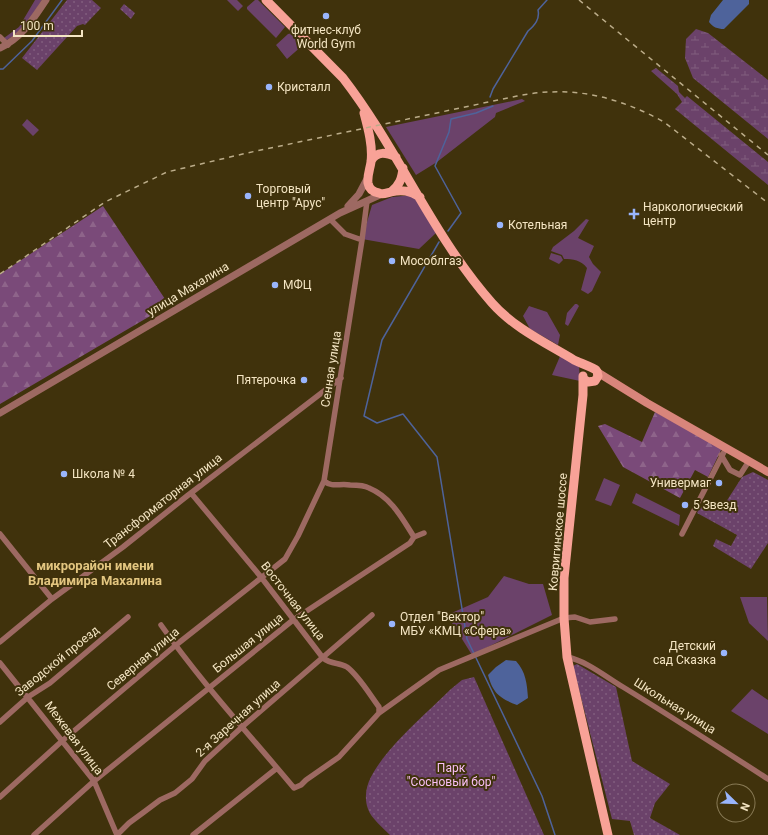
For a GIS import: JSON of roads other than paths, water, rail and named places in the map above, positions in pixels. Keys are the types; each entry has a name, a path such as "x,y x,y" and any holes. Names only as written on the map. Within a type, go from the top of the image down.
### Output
{"main road":[{"path":"266,0 343,78 396,157 456,255 493,304 523,329 577,361 590,376 612,382 724,452 749,461 768,472"},
{"path":"361,104 368,128 371,147 371,161 368,176 368,184 370,188 375,192 387,193 403,190 420,197"},
{"path":"371,161 374,157 382,153 396,157"},
{"path":"387,193 398,185 401,180 403,168"},
{"name":"Ковригинское шоссе","path":"590,376 583,395 564,578 564,618 567,657 608,835"}],"street":[{"path":"0,48 8,45 25,29 46,0"},
{"path":"0,37 8,45"},
{"path":"340,213 359,194 368,176"},
{"name":"улица Махалина","path":"0,413 340,213 387,193"},
{"name":"Сенная улица","path":"298,536 324,480 341,378 367,201"},
{"path":"330,219 345,234 362,240"},
{"name":"Трансформаторная улица","path":"0,642 52,599 123,547 341,378"},
{"path":"724,452 730,470 740,475 749,461"},
{"path":"682,534 724,452"},
{"path":"324,480 330,485 348,484 368,487 388,499 414,537"},
{"name":"Восточная улица","path":"191,493 261,577 323,658 329,662 346,666 355,675 379,707 379,713"},
{"name":"Большая улица","path":"34,835 94,781 294,620 410,542 414,537 424,533"},
{"path":"0,534 52,599"},
{"name":"Северная улица","path":"0,797 62,741 285,558 298,536"},
{"name":"2-я Заречная улица","path":"117,835 129,823 160,800 175,793 192,779 200,766 242,727 372,615"},
{"path":"162,625 176,646 209,688 294,788 301,785 339,757 379,713 440,670 564,618 575,616 590,622 615,619"},
{"name":"Заводской проезд","path":"0,722 28,697 50,683 128,617"},
{"name":"Школьная улица","path":"567,657 575,659 600,673 768,779"},
{"name":"Межевая улица","path":"0,663 94,781 117,835"},
{"path":"193,835 277,768"}],"water":[{"path":"723,0 749,0 749,4 724,29 719,29 709,22 711,15"},
{"path":"506,660 516,661 522,669 525,678 528,698 517,705 501,697 495,691 488,675"}],"waterway":[{"path":"0,69 3,69 32,41 62,0"},
{"path":"490,97 493,89 528,31 536,22 538,10 547,0"},
{"path":"448,231 461,213 435,166 449,132 451,119 476,113 493,106"},
{"path":"439,242 382,340 364,416 377,423 403,414 437,457 467,639 542,796 555,835"}],"railway":[{"path":"579,0 768,155"},
{"path":"0,274 105,202 167,172 247,153 517,96 547,92 581,93 610,99 651,115 664,122 768,203"}],"place":[{"name":"фитнес-клуб World Gym","path":"326,16"},
{"name":"Кристалл","path":"269,87"},
{"name":"Торговый центр \"Арус\"","path":"248,196"},
{"name":"Наркологический центр","path":"634,214"},
{"name":"Котельная","path":"500,225"},
{"name":"Мособлгаз","path":"392,261"},
{"name":"МФЦ","path":"275,285"},
{"name":"Пятерочка","path":"304,380"},
{"name":"Школа № 4","path":"64,474"},
{"name":"Универмаг","path":"719,483"},
{"name":"5 Звезд","path":"685,505"},
{"name":"Отдел \"Вектор\" МБУ «КМЦ «Сфера»","path":"392,624"},
{"name":"Детский сад Сказка","path":"724,653"}],"district":[{"name":"микрорайон имени Владимира Махалина","path":"95,572"}],"park label":[{"name":"Парк \"Сосновый бор\"","path":"451,775"}]}
